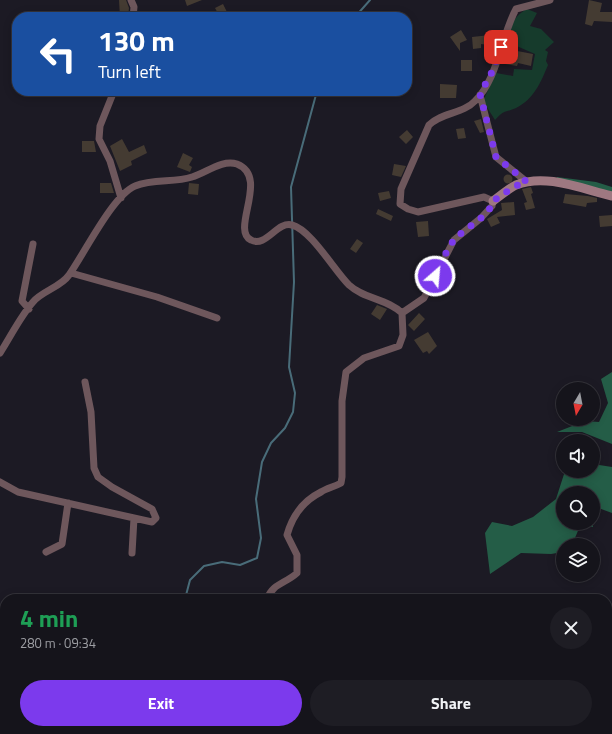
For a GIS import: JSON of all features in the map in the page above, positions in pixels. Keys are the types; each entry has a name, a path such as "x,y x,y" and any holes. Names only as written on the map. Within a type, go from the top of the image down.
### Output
{"street":[{"path":"131,0 134,7 134,12"},
{"path":"493,201 484,197 418,212 408,210 400,204 401,189 429,124 436,118 455,112 475,102 493,70 510,20 516,9 550,0"},
{"path":"480,94 496,157 527,182"},
{"path":"112,96 100,126 99,139 110,161 120,198"},
{"path":"0,353 34,301 68,277 126,191 135,186 157,180 191,177 226,163 238,165 248,174 251,186 245,226 246,235 249,240 255,242 264,239 282,226 290,224 304,231 350,286 362,294 397,308 402,313 403,335 399,346 364,358 346,372 342,401 341,483 321,492 298,511 291,522 287,535 297,555 297,573 289,580 275,586 270,590 269,594"},
{"path":"402,313 424,298 454,240 480,218 492,206 493,201 515,186 533,180 555,182 612,196"},
{"path":"29,309 22,301 33,244"},
{"path":"71,272 157,297 217,318"},
{"path":"0,482 18,492 152,522 156,518 152,509 112,487 98,477 94,468 91,412 85,382"},
{"path":"46,552 62,544 68,503"},
{"path":"132,553 134,518"}],"green space":[{"path":"527,9 537,13 530,26 541,29 554,42 545,50 548,52 546,61 548,65 540,84 528,100 516,108 503,113 495,120 483,101 496,73 513,76 514,69 532,70 535,54 505,41 510,27 515,19"},
{"path":"557,177 596,182 612,187 612,199 555,182"},
{"path":"612,372 612,444 600,439 600,434 557,432 572,426 600,426 600,420 608,403 601,379"},
{"path":"600,465 612,467 612,513 600,509 600,486 560,486 563,478 600,478"},
{"path":"556,499 556,530 578,530 575,538 556,538 556,553 521,553 490,574 485,533 492,522 512,526 533,517"}],"building":[{"path":"119,0 126,0 129,8 129,12 120,12"},
{"path":"185,0 202,0 187,6"},
{"path":"589,0 602,3 600,12 612,12 612,22 594,21 592,26 585,24"},
{"path":"223,4 227,12 217,12 215,8"},
{"path":"461,30 467,40 460,43 460,51 450,37"},
{"path":"490,33 498,34 497,46 481,44 481,48 473,49 472,37 490,35"},
{"path":"507,49 533,54 531,66 518,63 517,66 505,64"},
{"path":"461,60 472,60 472,71 461,71"},
{"path":"440,84 457,85 456,98 440,98"},
{"path":"481,119 484,132 480,133 474,121"},
{"path":"464,128 466,138 458,139 456,129"},
{"path":"407,130 413,137 406,144 399,137"},
{"path":"122,139 129,152 144,145 147,153 131,161 132,165 120,171 110,146"},
{"path":"82,141 94,141 96,152 82,152"},
{"path":"183,153 193,158 189,165 192,167 190,172 177,167"},
{"path":"394,164 406,166 401,177 392,175"},
{"path":"506,175 510,175 512,179 510,183 506,183 504,181 504,177"},
{"path":"100,183 111,183 114,193 100,193"},
{"path":"189,183 199,184 198,195 188,194"},
{"path":"531,187 533,193 531,194 535,208 526,210 524,203 527,202 522,189"},
{"path":"389,191 391,198 380,201 378,193"},
{"path":"565,194 597,198 597,202 587,203 586,207 563,203"},
{"path":"514,202 515,215 497,217 500,223 491,227 487,219 502,210 501,203"},
{"path":"378,209 393,216 391,221 376,214"},
{"path":"612,215 612,226 600,227 599,216"},
{"path":"428,221 429,236 418,237 416,222"},
{"path":"357,239 363,243 356,253 350,249"},
{"path":"377,305 387,309 380,320 371,314"},
{"path":"419,313 425,319 414,331 408,325"},
{"path":"428,332 437,346 429,354 427,351 423,353 414,340"}],"waterway":[{"path":"359,12 370,0"},
{"path":"186,594 190,580 204,566 222,562 240,565 257,558 261,538 256,499 262,462 271,443 285,428 293,412 295,393 289,367 294,282 291,187 316,96"}],"route":[{"path":"435,276 454,240 480,218 492,206 493,201 515,186 527,182 496,157 492,136 486,122 480,94 493,70 501,47"}]}
